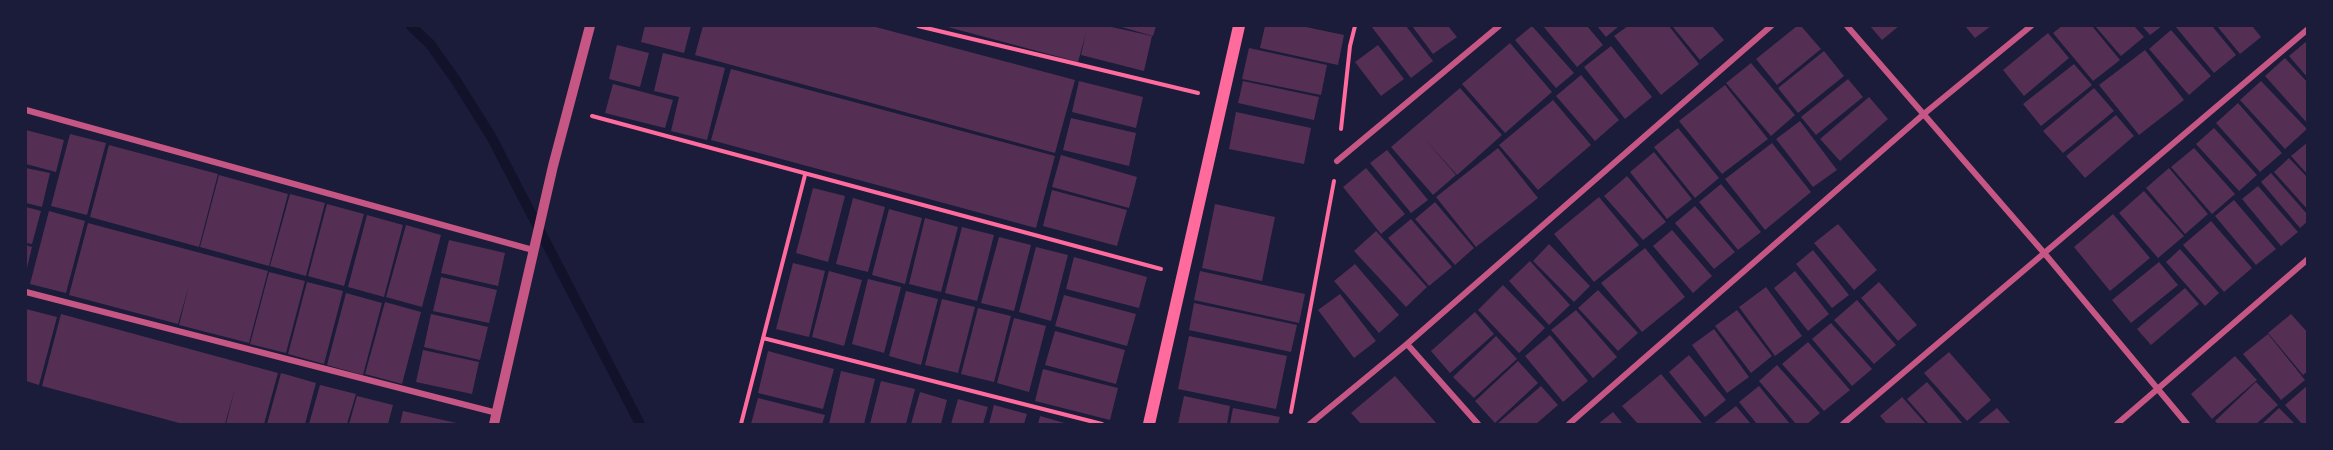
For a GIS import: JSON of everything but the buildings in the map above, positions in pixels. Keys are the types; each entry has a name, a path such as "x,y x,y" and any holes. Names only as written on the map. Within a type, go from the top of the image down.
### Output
{"main road":[{"path":"1149,424 1239,26"}],"street":[{"path":"26,292 495,419 553,166 590,26"},
{"path":"1337,161 1499,26"},
{"path":"1310,424 1407,344 1771,26"},
{"path":"1847,26 1925,113 2187,424"},
{"path":"1569,424 1925,113 2031,26"},
{"path":"1843,424 2307,29"},
{"path":"26,110 533,250"},
{"path":"2117,424 2307,259"},
{"path":"1407,344 1478,424"}],"path":[{"path":"918,26 1222,98"},
{"path":"1291,413 1337,161 1350,46 1355,26"},
{"path":"567,110 1182,274"},
{"path":"741,424 805,175"},
{"path":"764,338 1102,424"}],"waterway":[{"path":"411,26 430,44 492,138 640,424"}]}
